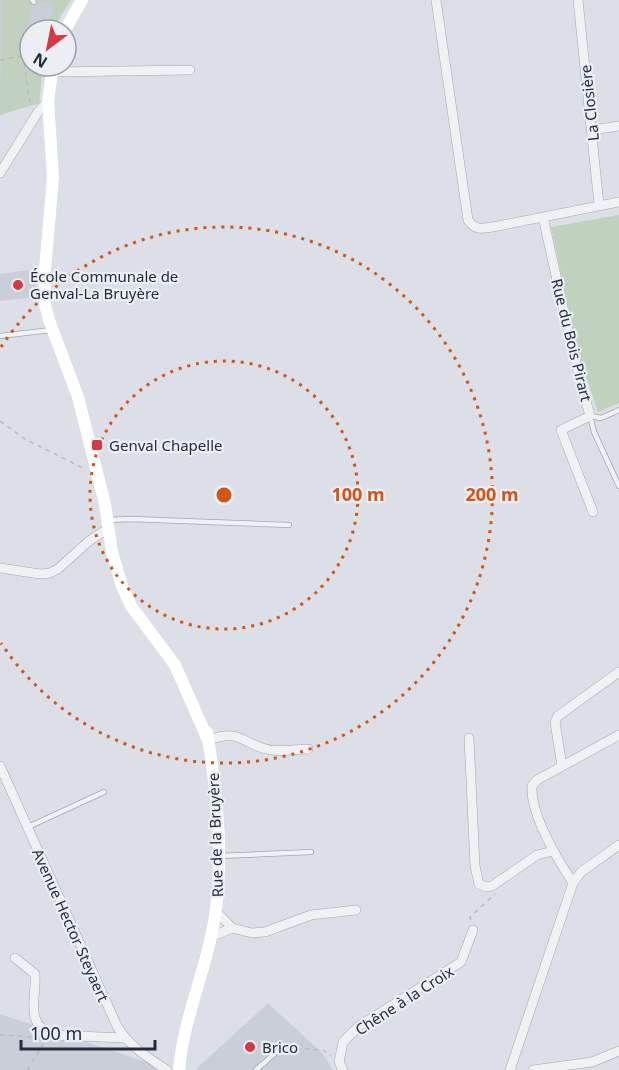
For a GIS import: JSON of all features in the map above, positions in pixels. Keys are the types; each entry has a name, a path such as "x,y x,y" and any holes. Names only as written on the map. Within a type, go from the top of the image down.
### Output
{"main road":[{"path":"72,18 82,0"},
{"name":"Rue de la Bruyère","path":"51,78 48,101 53,177 44,290 45,305 73,380 97,468 108,524 136,600 172,647 186,673 206,729 215,784 219,887 211,937 185,1030 179,1070"}],"street":[{"path":"436,0 468,220 472,226 478,229 619,202"},
{"name":"La Closière","path":"578,0 599,205"},
{"path":"78,69 190,70"},
{"path":"0,173 38,112 48,101"},
{"path":"592,130 619,126"},
{"name":"Rue du Bois Pirart","path":"543,217 572,348 590,416 561,430 593,512"},
{"path":"0,568 40,574 50,573 58,569 108,524"},
{"path":"562,766 555,722 558,716 619,672"},
{"path":"208,740 218,736 237,735 267,750 308,749"},
{"path":"573,883 553,851 534,805 532,786 537,780 619,735"},
{"path":"469,738 476,878 479,884 486,887 492,886 537,855 553,851"},
{"name":"Avenue Hector Steyaert","path":"0,766 99,988 124,1038 145,1056 167,1070"},
{"path":"510,1070 573,883 581,872 619,845"},
{"path":"216,910 232,928 252,933 265,932 311,915 356,910"},
{"path":"211,937 232,928"},
{"name":"Chêne à la Croix","path":"341,1066 344,1042 359,1026 461,962 473,930"},
{"path":"15,958 35,974 33,1006 35,1018 39,1027 48,1036 124,1038"},
{"path":"532,1070 592,1062 619,1051"}],"lane":[{"path":"0,336 53,330"},
{"path":"619,410 601,418 590,416 594,432 619,486"},
{"path":"108,524 131,519 290,525"},
{"path":"27,828 104,792"},
{"path":"219,856 311,852"},
{"path":"256,1070 281,1048"}],"path":[{"path":"0,60 22,55 29,99 38,112"},
{"path":"0,421 25,439 84,469 97,468"},
{"path":"473,930 470,917 495,895 492,886"},
{"path":"0,1035 48,1036"},
{"path":"27,1070 48,1036"},
{"path":"281,1048 323,1050 341,1066"}],"shaded area":[{"path":"0,0 71,0 60,18 18,18 18,78 42,78 39,103 0,115"},
{"name":"École Communale de Genval-La Bruyère","path":"37,269 36,297 0,301 0,274"},
{"path":"268,1003 323,1054 333,1070 195,1070"},
{"path":"0,1014 153,1064 167,1070 0,1070"}],"green space":[{"path":"2,0 34,0 29,18 18,18 18,78 42,78 39,103 0,115"},
{"path":"40,0 71,0 60,18 50,18 55,5"},
{"path":"619,215 619,403 598,412 579,356 551,227"}],"place":[{"name":"École Communale de Genval-La Bruyère","path":"18,285"},
{"name":"Genval Chapelle","path":"97,445"},
{"name":"Brico","path":"250,1047"}]}
